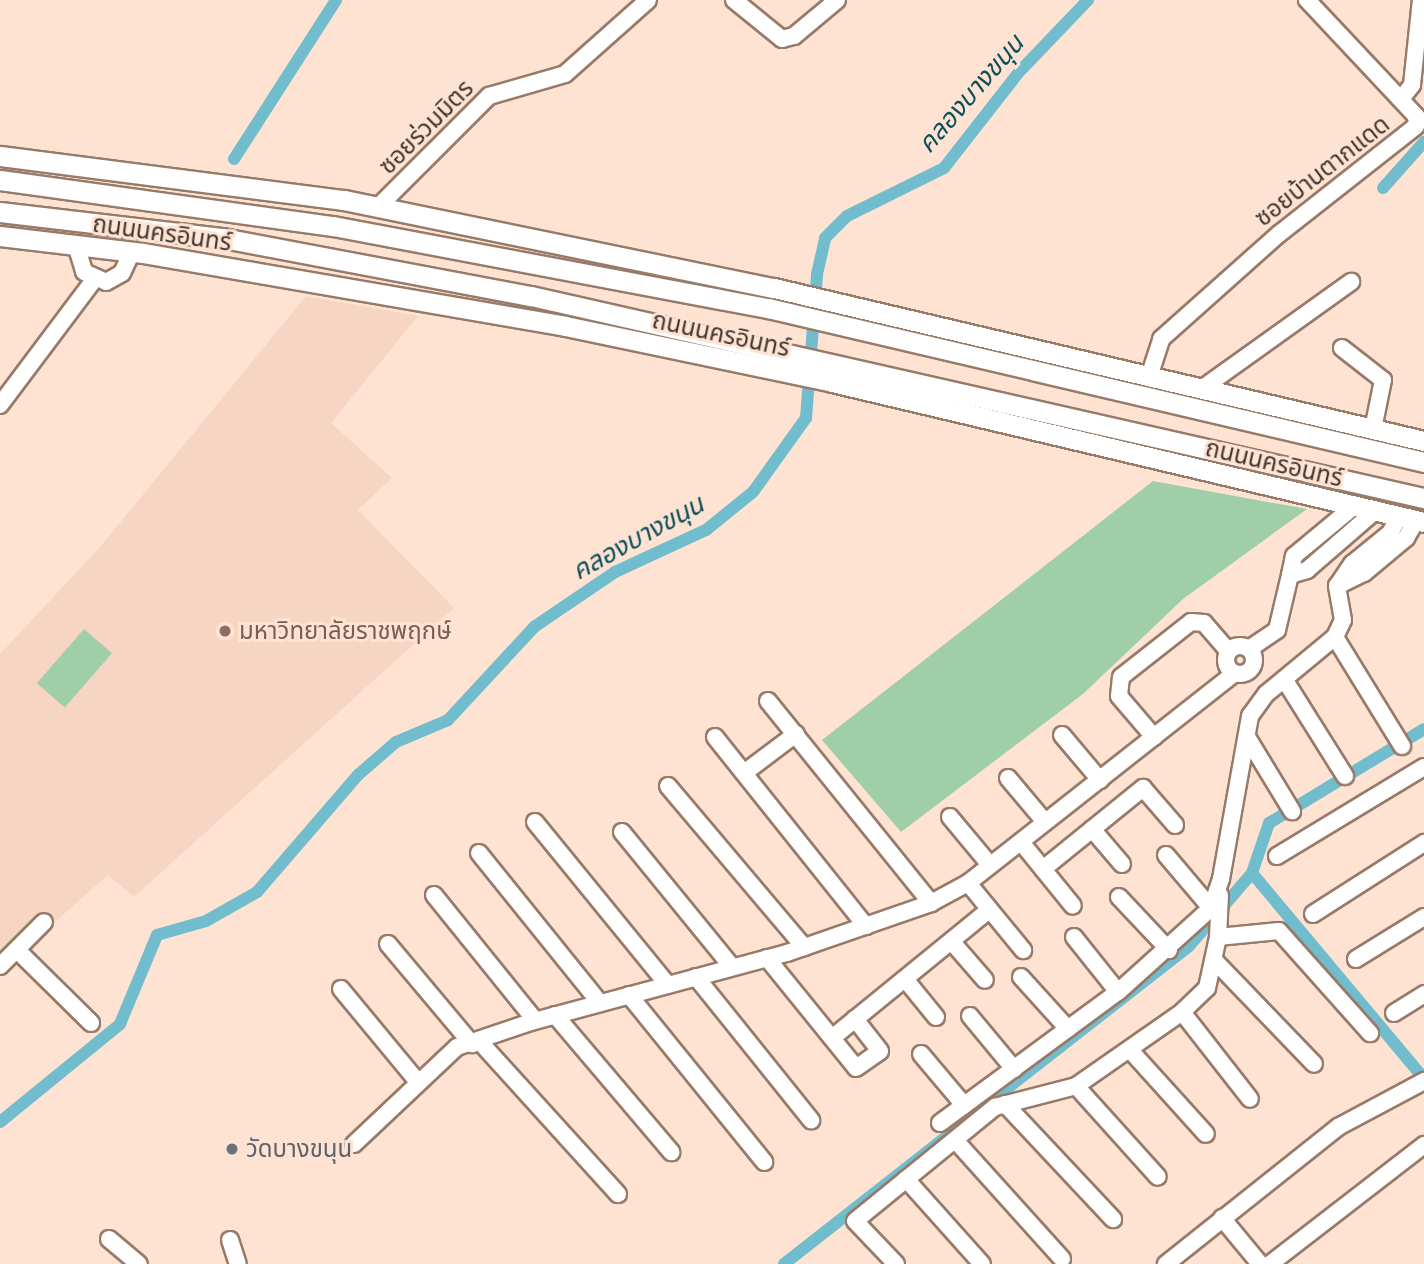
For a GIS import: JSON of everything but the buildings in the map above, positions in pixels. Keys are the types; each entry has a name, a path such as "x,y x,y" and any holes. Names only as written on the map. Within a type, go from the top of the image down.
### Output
{"main road":[{"path":"0,159 379,207 799,294 1200,390 1424,440"},
{"path":"0,159 132,198"},
{"name":"ถนนนครอินทร์","path":"0,180 384,235 796,315 1424,462"},
{"name":"ถนนนครอินทร์","path":"0,212 223,237 531,296 796,355 822,370 1353,507 1413,520"},
{"name":"ถนนนครอินทร์","path":"0,236 137,253 408,296 797,375 822,370 1424,498"},
{"path":"137,253 157,244 211,243 223,237"}],"street":[{"name":"ซอยร่วมมิตร","path":"379,207 489,96 565,74 648,0"},
{"path":"734,0 782,39 794,36 837,0"},
{"name":"ซอยบ้านตากแดด","path":"1149,377 1161,339 1279,233 1416,126 1421,114 1401,99 1307,0"},
{"path":"1401,99 1412,85 1421,0"},
{"path":"76,245 80,266 94,280 114,280 137,253"},
{"path":"0,405 94,280"},
{"path":"1200,390 1352,282"},
{"path":"1342,348 1382,380 1373,429"},
{"path":"1234,674 1226,664 1229,652 1236,647 1249,649 1277,630 1294,556 1353,507"},
{"path":"1290,575 1307,570 1374,512"},
{"path":"896,1264 855,1221 995,1107 1076,1086 1182,1012 1208,988 1218,937 1221,879 1250,716 1266,694 1286,681 1335,637 1343,620 1337,586 1364,573 1406,538 1413,520"},
{"path":"1154,737 1119,696 1121,677 1191,622 1204,623 1229,652"},
{"path":"1335,637 1402,746"},
{"path":"354,1144 457,1047 477,1044 535,1020 804,947 931,903 968,883 1234,674 1251,670 1254,656 1249,649"},
{"path":"1286,681 1345,776"},
{"path":"768,701 931,903"},
{"path":"744,773 796,734"},
{"path":"1062,735 1100,780"},
{"path":"716,737 866,926"},
{"path":"1247,737 1292,811"},
{"path":"1277,856 1424,767"},
{"path":"1008,778 1045,822"},
{"path":"668,786 804,947"},
{"path":"1043,869 1143,788 1175,825"},
{"path":"950,817 990,866"},
{"path":"535,822 668,985"},
{"path":"1092,830 1122,864"},
{"path":"622,832 732,967"},
{"path":"1021,842 1073,906"},
{"path":"1312,914 1424,843"},
{"path":"479,853 600,1003"},
{"path":"1166,855 1211,908"},
{"path":"940,1123 1118,992 1169,950 1211,908 1221,879"},
{"path":"968,883 1023,950"},
{"path":"434,895 535,1020"},
{"path":"1119,897 1169,950"},
{"path":"832,1038 989,910"},
{"path":"1356,959 1424,917"},
{"path":"0,966 44,922"},
{"path":"1218,937 1279,931 1370,1033"},
{"path":"1074,937 1118,992"},
{"path":"952,942 985,980"},
{"path":"388,944 477,1044 618,1194"},
{"path":"17,950 91,1023"},
{"path":"767,958 856,1069 880,1051 855,1019"},
{"path":"1214,960 1314,1064"},
{"path":"696,977 811,1120"},
{"path":"1021,977 1068,1029"},
{"path":"905,979 936,1017"},
{"path":"341,989 418,1082"},
{"path":"629,995 764,1162"},
{"path":"1394,1013 1424,995"},
{"path":"1182,1012 1250,1098"},
{"path":"555,1015 671,1152"},
{"path":"970,1016 1014,1069"},
{"path":"1130,1050 1206,1134"},
{"path":"921,1054 964,1105"},
{"path":"1166,1264 1338,1127 1424,1081"},
{"path":"1076,1086 1158,1177"},
{"path":"1005,1104 1113,1219"},
{"path":"955,1140 1062,1259"},
{"path":"1270,1264 1424,1145"},
{"path":"906,1179 982,1264"},
{"path":"1222,1218 1260,1264"},
{"path":"110,1239 139,1264"},
{"path":"230,1240 238,1264"}],"shaded area":[{"name":"มหาวิทยาลัยราชพฤกษ์","path":"306,296 418,316 331,423 392,478 358,510 454,608 134,897 108,875 0,971 0,654 100,547"}],"green space":[{"path":"1153,481 1307,509 1183,599 1083,694 901,832 822,740"},
{"path":"84,629 112,653 65,708 37,683"}],"waterway":[{"path":"234,159 336,0"},
{"name":"คลองบางขนุน","path":"0,1122 120,1024 157,935 206,921 257,892 358,775 396,742 448,720 534,627 615,572 706,530 753,492 806,418 817,274 825,238 847,216 944,168 1019,72 1088,0"},
{"path":"1383,188 1424,142"},
{"path":"982,1108 1189,946 1252,873 1269,823 1424,729"},
{"path":"1252,873 1424,1079"},
{"path":"784,1264 960,1126"}],"place":[{"name":"มหาวิทยาลัยราชพฤกษ์","path":"225,631"},
{"name":"วัดบางขนุน","path":"232,1149"}]}
